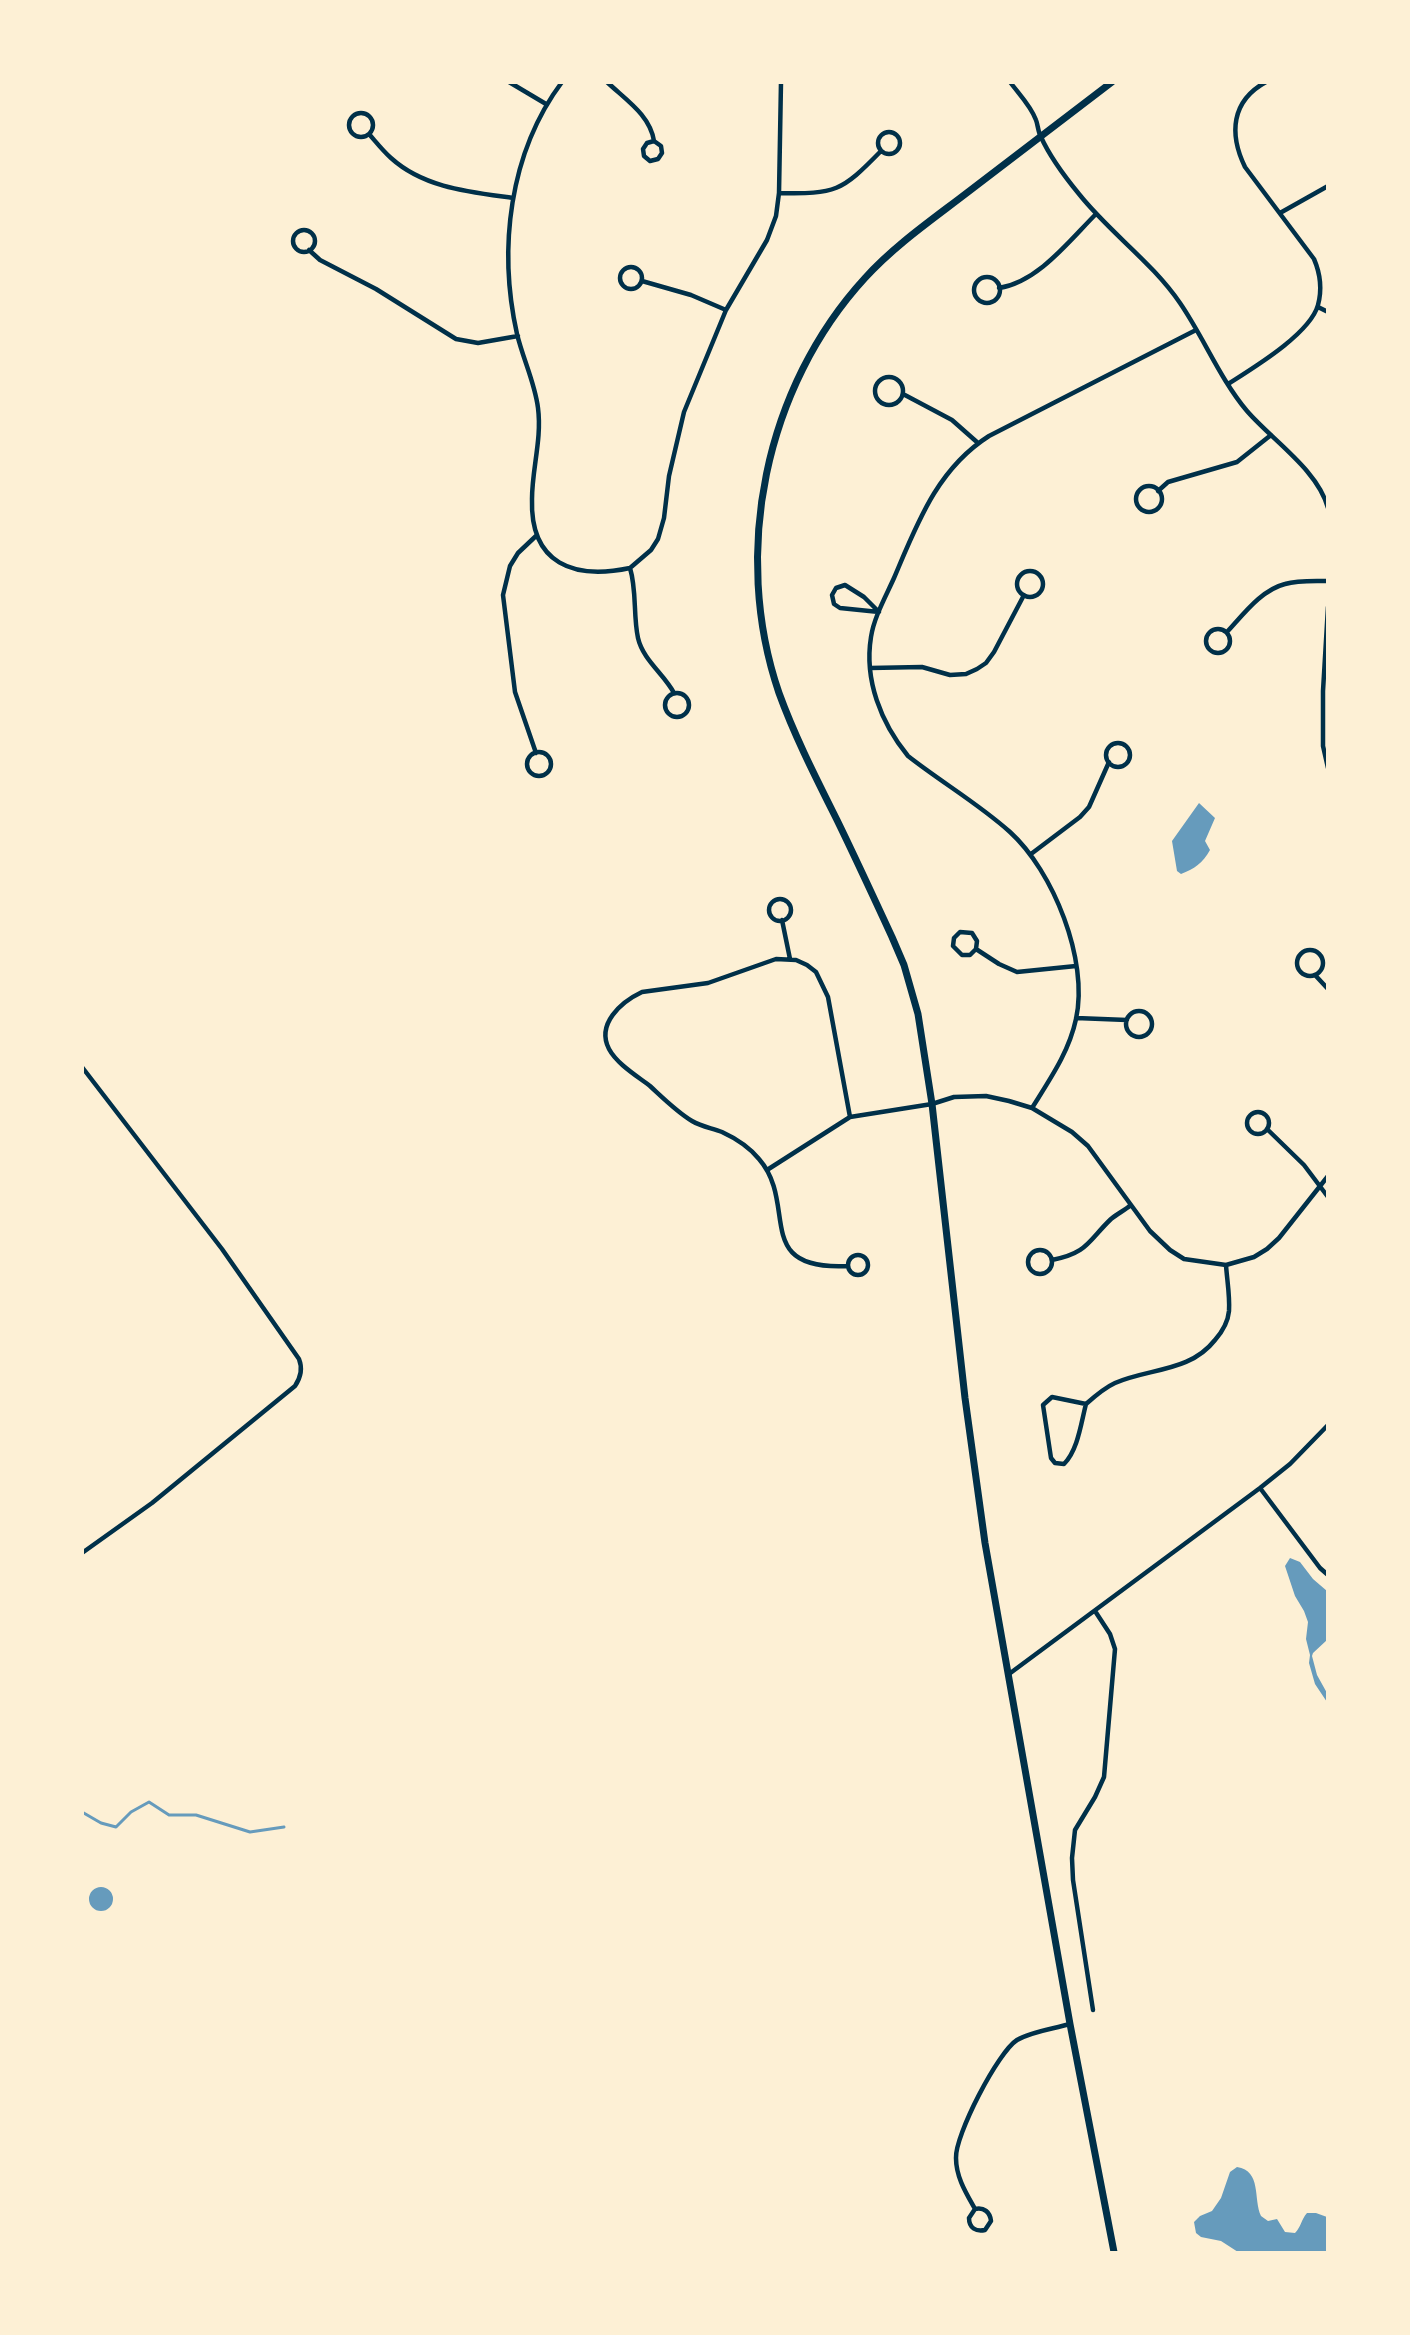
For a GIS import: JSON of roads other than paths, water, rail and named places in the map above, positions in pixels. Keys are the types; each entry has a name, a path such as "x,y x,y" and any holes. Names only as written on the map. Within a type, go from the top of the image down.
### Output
{"main road":[{"path":"1112,82 922,227 865,278 820,337 804,365 786,407 765,476 760,510 758,583 767,649 779,691 799,742 904,965 918,1014 932,1104 965,1398 985,1544 1070,2024 1114,2253"}],"street":[{"path":"508,82 546,104"},
{"path":"562,82 546,104 526,153 513,198 508,257 511,303 538,410 539,429 532,500 537,536 553,559 571,570 604,572 630,568 651,550 658,538 664,518 669,476 684,412 726,310 767,240 776,216 779,193 781,82"},
{"path":"607,82 643,116 652,129 654,141 661,146 662,153 658,159 650,161 644,156 643,149 647,143 654,141"},
{"path":"1010,82 1036,119 1040,137 1057,165 1096,214 1163,280 1180,303 1246,410 1309,475 1320,490 1328,508"},
{"path":"1228,384 1268,358 1290,340 1318,307 1320,282 1314,259 1245,167 1235,140 1235,126 1244,100 1266,82"},
{"path":"364,113 370,117 373,128 369,134 362,137 354,134 350,127 354,116 364,113"},
{"path":"886,132 897,135 900,146 896,152 888,154 881,151 877,144 879,136 886,132"},
{"path":"369,134 391,158 419,177 461,190 513,198"},
{"path":"779,193 812,193 842,186 852,180 881,151"},
{"path":"1280,213 1328,186"},
{"path":"999,288 1019,282 1032,274 1096,214"},
{"path":"309,250 314,245 313,235 308,230 298,232 293,241 296,248 302,251 309,250 321,260 376,289 456,339 478,343 518,336"},
{"path":"632,267 639,270 642,280 635,289 627,288 621,283 621,275 625,269 632,267"},
{"path":"985,277 993,279 999,288 998,296 988,303 980,301 974,291 978,281 985,277"},
{"path":"642,280 691,295 726,310"},
{"path":"1318,307 1328,312"},
{"path":"1032,1108 1059,1066 1076,1018 1078,981 1076,966 1061,914 1051,886 1031,854 1009,831 908,756 895,740 874,692 870,668 871,637 879,612 933,493 962,457 978,443 1196,330"},
{"path":"903,394 898,402 885,405 878,400 876,387 885,378 894,378 900,383 903,394 952,420 978,443"},
{"path":"1158,491 1168,482 1237,462 1271,435"},
{"path":"1151,487 1158,491 1161,498 1157,509 1146,512 1139,508 1136,501 1140,490 1151,487"},
{"path":"536,753 515,692 503,595 510,566 518,552 537,536"},
{"path":"630,568 636,592 638,639 650,662 662,674 674,693"},
{"path":"1025,572 1036,572 1042,578 1041,590 1035,595 1024,595 1017,585 1019,577 1025,572"},
{"path":"1227,632 1256,602 1274,588 1295,582 1328,581"},
{"path":"845,585 864,597 879,612 840,608 834,604 832,595 836,588 845,585"},
{"path":"870,668 922,667 950,675 966,674 977,669 986,663 994,652 1024,595"},
{"path":"1328,607 1323,746 1328,768"},
{"path":"1219,628 1227,632 1231,639 1228,648 1217,653 1210,649 1206,642 1208,634 1219,628"},
{"path":"674,693 682,694 689,703 688,711 678,717 670,714 665,704 668,697 674,693"},
{"path":"1031,854 1080,817 1089,807 1109,762 1107,754 1112,744 1120,743 1127,747 1129,759 1124,765 1116,766 1109,762"},
{"path":"536,753 547,755 551,762 548,772 542,776 534,775 527,765 530,757 536,753"},
{"path":"778,899 785,900 790,906 790,914 782,920 775,920 769,910 771,903 778,899"},
{"path":"782,920 790,959"},
{"path":"960,932 969,932 975,937 976,949 970,955 962,956 953,946 954,938 960,932"},
{"path":"976,949 999,964 1017,972 1076,966"},
{"path":"1304,952 1316,952 1321,958 1321,969 1315,975 1308,976 1298,969 1298,957 1304,952"},
{"path":"848,1266 813,1265 793,1254 781,1234 774,1189 767,1170 750,1150 721,1132 689,1120 620,1062 609,1048 607,1023 612,1014 633,996 642,992 708,983 776,960 790,959 807,965 816,972 828,997 850,1117"},
{"path":"1315,975 1328,989"},
{"path":"1143,1012 1152,1021 1152,1029 1143,1037 1135,1037 1128,1032 1127,1020 1132,1014 1143,1012"},
{"path":"1076,1018 1127,1020"},
{"path":"82,1067 228,1258 302,1366 295,1386 152,1503 82,1553"},
{"path":"767,1170 850,1117 932,1104 954,1097 986,1096 1032,1108 1072,1132 1088,1146 1159,1242 1184,1258 1226,1265 1254,1257 1267,1250 1328,1176"},
{"path":"1258,1111 1266,1114 1269,1121 1267,1129 1261,1134 1253,1133 1246,1124 1248,1116 1258,1111"},
{"path":"1267,1129 1290,1149 1328,1197"},
{"path":"1052,1260 1084,1249 1111,1219 1131,1205"},
{"path":"1036,1250 1048,1252 1052,1260 1051,1268 1044,1274 1032,1271 1028,1264 1029,1256 1036,1250"},
{"path":"857,1256 864,1258 867,1265 865,1272 858,1275 851,1272 848,1266 850,1259 857,1256"},
{"path":"1086,1404 1052,1397 1043,1405 1051,1458 1055,1463 1064,1464 1068,1460 1073,1451 1086,1404 1104,1389 1117,1382 1185,1363 1212,1344 1221,1333 1228,1311 1226,1265"},
{"path":"1008,1675 1260,1488 1298,1457 1328,1425"},
{"path":"1260,1488 1320,1568 1328,1575"},
{"path":"1093,2010 1072,1880 1072,1858 1075,1830 1101,1786 1106,1754 1115,1650 1110,1634 1095,1611"},
{"path":"975,2209 956,2166 956,2146 964,2124 998,2063 1011,2045 1018,2039 1070,2024"},
{"path":"975,2209 983,2209 989,2213 991,2221 985,2230 977,2230 970,2226 969,2218 975,2209"}],"water":[{"path":"1199,803 1215,818 1205,841 1210,850 1198,865 1181,874 1177,871 1172,841"},
{"path":"1290,1558 1300,1562 1313,1579 1327,1591 1327,1640 1312,1656 1317,1675 1327,1693 1327,1702 1315,1684 1309,1663 1310,1655 1306,1639 1308,1622 1295,1596 1285,1566"},
{"path":"101,1887 106,1888 112,1894 112,1904 106,1910 101,1911 96,1910 90,1904 89,1899 90,1894 96,1888"},
{"path":"1237,2167 1250,2174 1253,2180 1261,2216 1268,2221 1277,2219 1285,2232 1295,2233 1307,2213 1327,2217 1327,2252 1238,2252 1221,2241 1201,2237 1196,2233 1194,2222 1200,2216 1212,2211 1221,2198 1230,2172"}],"waterway":[{"path":"82,1812 101,1823 116,1827 131,1812 149,1802 169,1815 196,1815 250,1832 284,1827"}]}
